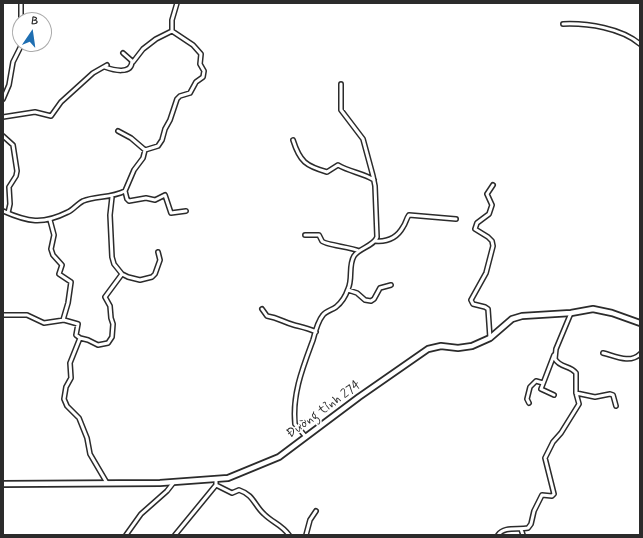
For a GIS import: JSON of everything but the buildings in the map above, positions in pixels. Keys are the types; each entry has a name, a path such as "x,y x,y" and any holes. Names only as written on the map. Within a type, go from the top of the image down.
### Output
{"main road":[{"name":"Đường tỉnh 274","path":"3,484 216,482 275,459 359,397 428,349 441,346 465,348 490,338 512,319 517,317 571,313 593,309 612,313 640,323"}],"street":[{"path":"172,31 172,20 177,3"},
{"path":"563,24 578,24 617,31 640,44"},
{"path":"3,117 36,112 51,116 61,102 93,73 106,66 119,72 129,68 143,49 156,39 172,31"},
{"path":"145,150 159,145 177,99 180,96 190,93 196,82 203,77 204,73 200,64 201,54 193,45 172,31"},
{"path":"3,99 9,85 13,62 18,52"},
{"path":"123,53 133,62"},
{"path":"341,84 341,110 363,139 374,180 377,237 375,241"},
{"path":"118,131 131,138 145,150"},
{"path":"3,136 13,145 17,171 9,188 10,204 8,213"},
{"path":"293,140 297,154 308,164 327,172 338,165 374,180"},
{"path":"145,150 143,158 134,170 125,191 126,199 129,201 146,198 155,200 165,195 171,213 186,211"},
{"path":"490,338 487,308 472,304 470,300 486,273 492,246 492,241 475,229 477,223 489,214 492,205 487,194 493,185"},
{"path":"3,211 16,217 28,220 50,220 69,212 82,202 112,197 125,191"},
{"path":"112,197 110,215 112,257 114,264 122,274 138,280 154,276 160,260 158,252"},
{"path":"306,437 295,424 296,395 299,379 323,315 337,306 348,290 350,285 352,260 359,251 375,241 387,241 393,238 401,230 409,215 456,219"},
{"path":"50,220 54,235 51,249 62,265 59,274 71,282 68,303 63,320"},
{"path":"305,235 319,235 325,243 346,246 359,251"},
{"path":"3,315 26,315 44,323 63,320 78,324 76,334 80,338 98,345 110,341 112,337 113,324 110,316 110,306 105,297 122,274"},
{"path":"348,290 357,293 365,300 372,301 380,288 391,285"},
{"path":"262,309 266,316 278,318 292,324 306,327 316,332"},
{"path":"554,395 542,390 542,387 571,313"},
{"path":"80,338 70,363 71,378 66,387 64,399 67,406 79,418 87,438 90,454 108,483"},
{"path":"498,535 504,530 528,528 534,510 542,495 552,496 554,494 545,458 553,442 578,407 579,402 576,393 576,373 572,369 557,363 555,359 556,349"},
{"path":"603,353 630,359 637,357 640,354"},
{"path":"528,403 527,399 531,385 536,381 543,383"},
{"path":"576,393 595,397 610,394 613,395 616,406"},
{"path":"126,535 141,514 156,502 174,482"},
{"path":"175,535 216,482 232,493 239,490 249,495 264,514 282,526 289,535"},
{"path":"306,535 310,520 316,511"},
{"path":"521,529 523,535"}]}
